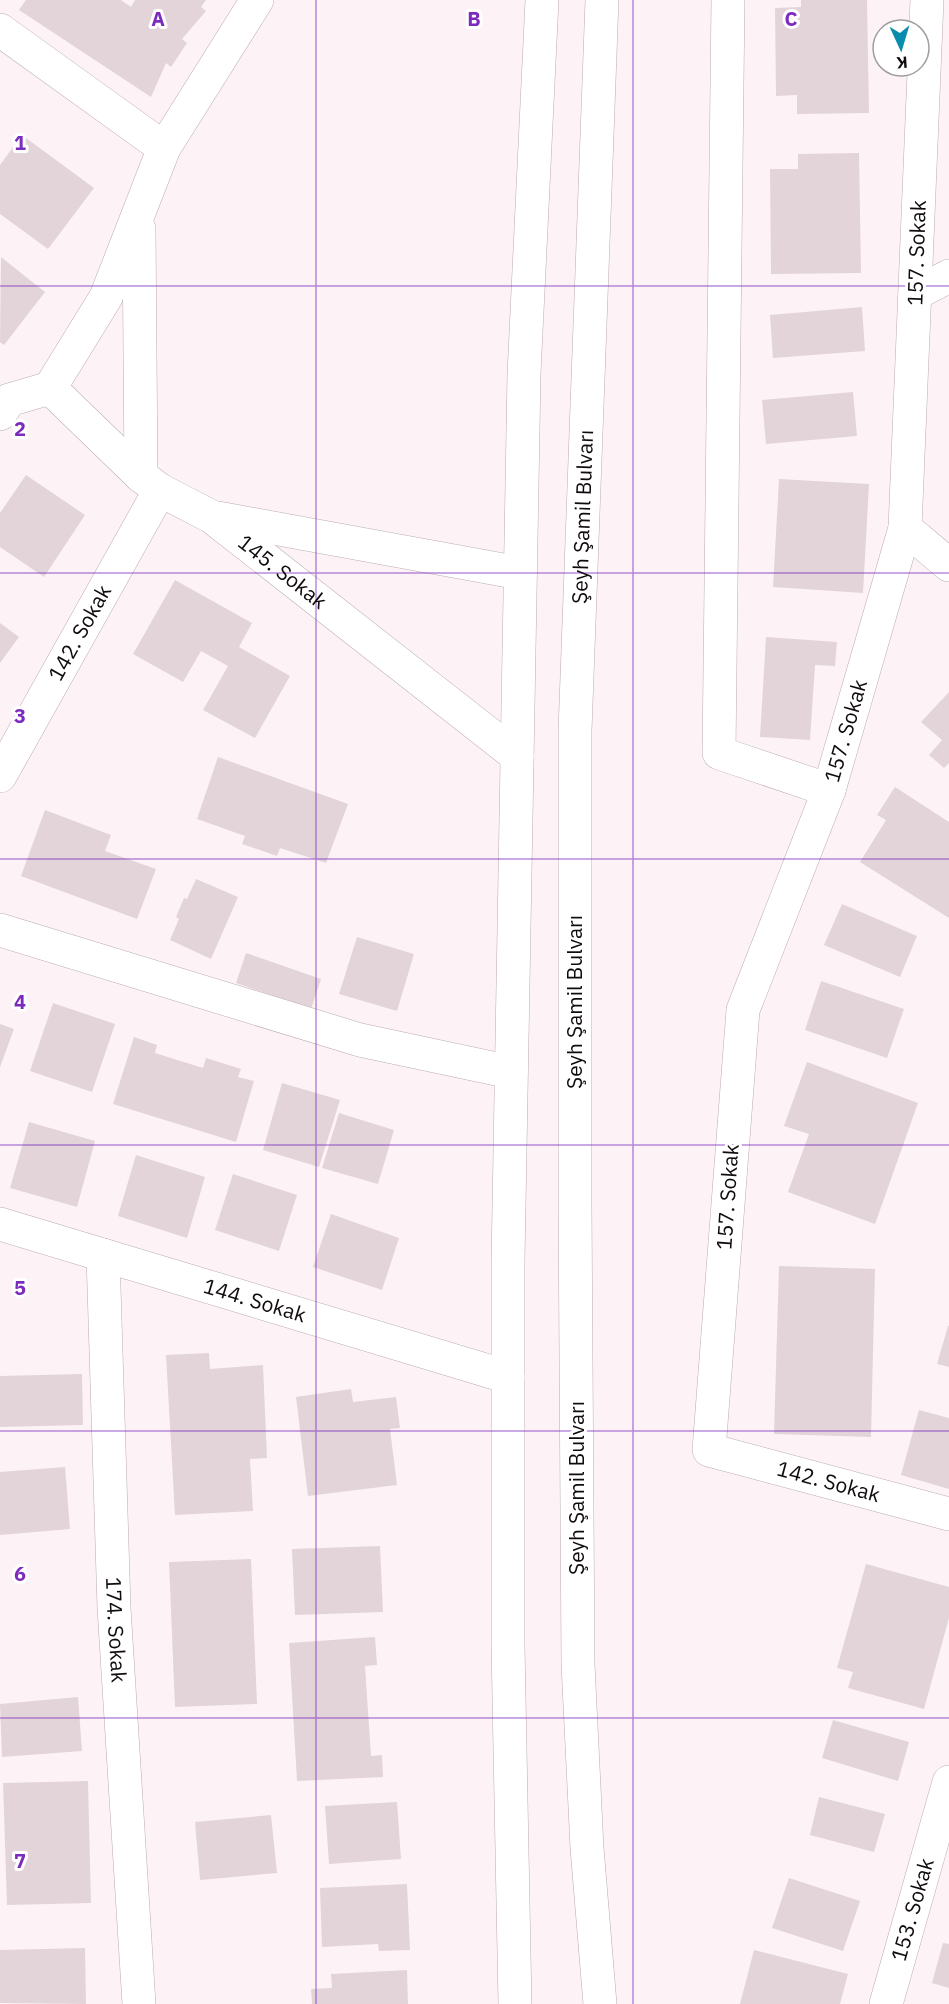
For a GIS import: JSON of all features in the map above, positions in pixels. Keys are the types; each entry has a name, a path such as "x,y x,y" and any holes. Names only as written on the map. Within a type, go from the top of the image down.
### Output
{"street":[{"path":"3,402 50,388 106,297 164,148 257,0"},
{"path":"515,2004 508,1646 508,1377 512,1072 524,374 542,0"},
{"name":"Şeyh Şamil Bulvarı","path":"600,2004 587,1848 578,1664 574,731 602,0"},
{"path":"728,0 719,753 829,790"},
{"name":"157. Sokak","path":"709,1450 743,1010 829,790 905,528 927,0"},
{"path":"0,30 164,148"},
{"name":"142. Sokak","path":"0,776 151,483 139,212"},
{"path":"915,294 949,276"},
{"name":"145. Sokak","path":"50,388 151,483 212,517 517,756"},
{"path":"212,517 520,573"},
{"path":"905,528 949,565"},
{"path":"0,930 360,1040 512,1072"},
{"name":"144. Sokak","path":"0,1224 508,1377"},
{"name":"174. Sokak","path":"103,1255 114,1608 139,2004"},
{"name":"142. Sokak","path":"709,1450 949,1514"},
{"name":"153. Sokak","path":"886,2004 949,1782"}],"building":[{"path":"26,0 121,0 131,7 135,0 206,0 201,7 206,11 182,39 187,43 171,67 166,63 151,97 19,10"},
{"path":"801,0 867,0 869,113 797,114 797,95 776,96 775,8 801,7"},
{"path":"22,135 94,188 48,249 0,214 0,165"},
{"path":"859,153 861,273 771,274 770,169 798,169 798,154"},
{"path":"1,257 45,292 4,345 0,342"},
{"path":"862,307 865,351 773,358 770,315"},
{"path":"853,392 857,436 766,444 762,400"},
{"path":"26,475 85,515 44,577 0,547 0,513"},
{"path":"779,479 869,484 863,593 773,587"},
{"path":"175,580 252,623 239,647 290,676 255,738 203,710 228,666 201,651 183,682 133,654"},
{"path":"0,623 19,637 0,663"},
{"path":"766,637 837,642 835,666 815,665 810,740 760,737"},
{"path":"949,692 949,763 944,768 929,755 942,740 921,722"},
{"path":"218,757 348,804 326,863 280,848 277,856 242,844 245,836 197,819"},
{"path":"895,787 949,822 949,918 860,862 886,820 877,815"},
{"path":"45,810 111,835 105,851 156,869 137,919 21,876"},
{"path":"196,879 238,897 211,959 170,940 179,919 176,917 184,898 187,899"},
{"path":"842,904 917,936 900,977 824,945"},
{"path":"357,937 414,954 397,1011 339,994"},
{"path":"246,953 321,979 311,1009 236,983"},
{"path":"821,981 904,1009 887,1058 805,1030"},
{"path":"53,1003 115,1024 92,1092 30,1071"},
{"path":"0,1024 14,1029 0,1067"},
{"path":"134,1037 157,1045 155,1053 203,1068 206,1058 241,1069 238,1077 254,1081 236,1142 113,1104"},
{"path":"807,1062 918,1103 875,1224 788,1192 809,1134 784,1126"},
{"path":"282,1083 340,1100 319,1167 263,1150"},
{"path":"339,1113 394,1130 378,1184 322,1168"},
{"path":"29,1122 95,1141 77,1207 10,1188"},
{"path":"136,1155 205,1177 187,1238 118,1216"},
{"path":"233,1174 297,1195 279,1251 215,1230"},
{"path":"331,1214 399,1238 382,1290 313,1267"},
{"path":"779,1266 875,1269 871,1437 774,1434"},
{"path":"949,1326 949,1367 937,1364"},
{"path":"209,1353 210,1369 263,1365 267,1458 250,1459 253,1511 175,1515 166,1355"},
{"path":"82,1374 83,1425 0,1427 0,1376"},
{"path":"351,1389 353,1402 396,1397 400,1428 390,1429 397,1485 308,1496 296,1397"},
{"path":"919,1410 949,1418 949,1489 901,1475"},
{"path":"65,1467 70,1529 0,1535 0,1472"},
{"path":"380,1546 383,1612 295,1615 292,1549"},
{"path":"251,1559 257,1704 175,1707 169,1562"},
{"path":"866,1564 949,1587 949,1618 924,1709 848,1688 853,1672 837,1668"},
{"path":"375,1637 377,1665 365,1666 371,1756 382,1755 383,1777 297,1781 289,1643"},
{"path":"78,1697 82,1751 2,1757 0,1704"},
{"path":"833,1720 909,1742 898,1781 822,1758"},
{"path":"88,1781 91,1903 7,1905 3,1783"},
{"path":"819,1797 885,1814 874,1852 810,1835"},
{"path":"397,1802 401,1859 329,1864 325,1806"},
{"path":"271,1815 277,1873 200,1880 195,1822"},
{"path":"789,1878 860,1901 843,1951 772,1928"},
{"path":"407,1884 410,1950 379,1951 378,1944 322,1947 320,1888"},
{"path":"943,1943 949,1944 949,1988 932,1983"},
{"path":"85,1948 86,2004 0,2003 0,1950"},
{"path":"754,1950 848,1974 840,2004 740,2004"},
{"path":"407,1970 408,2004 312,2004 311,1989 332,1988 331,1974"}]}
